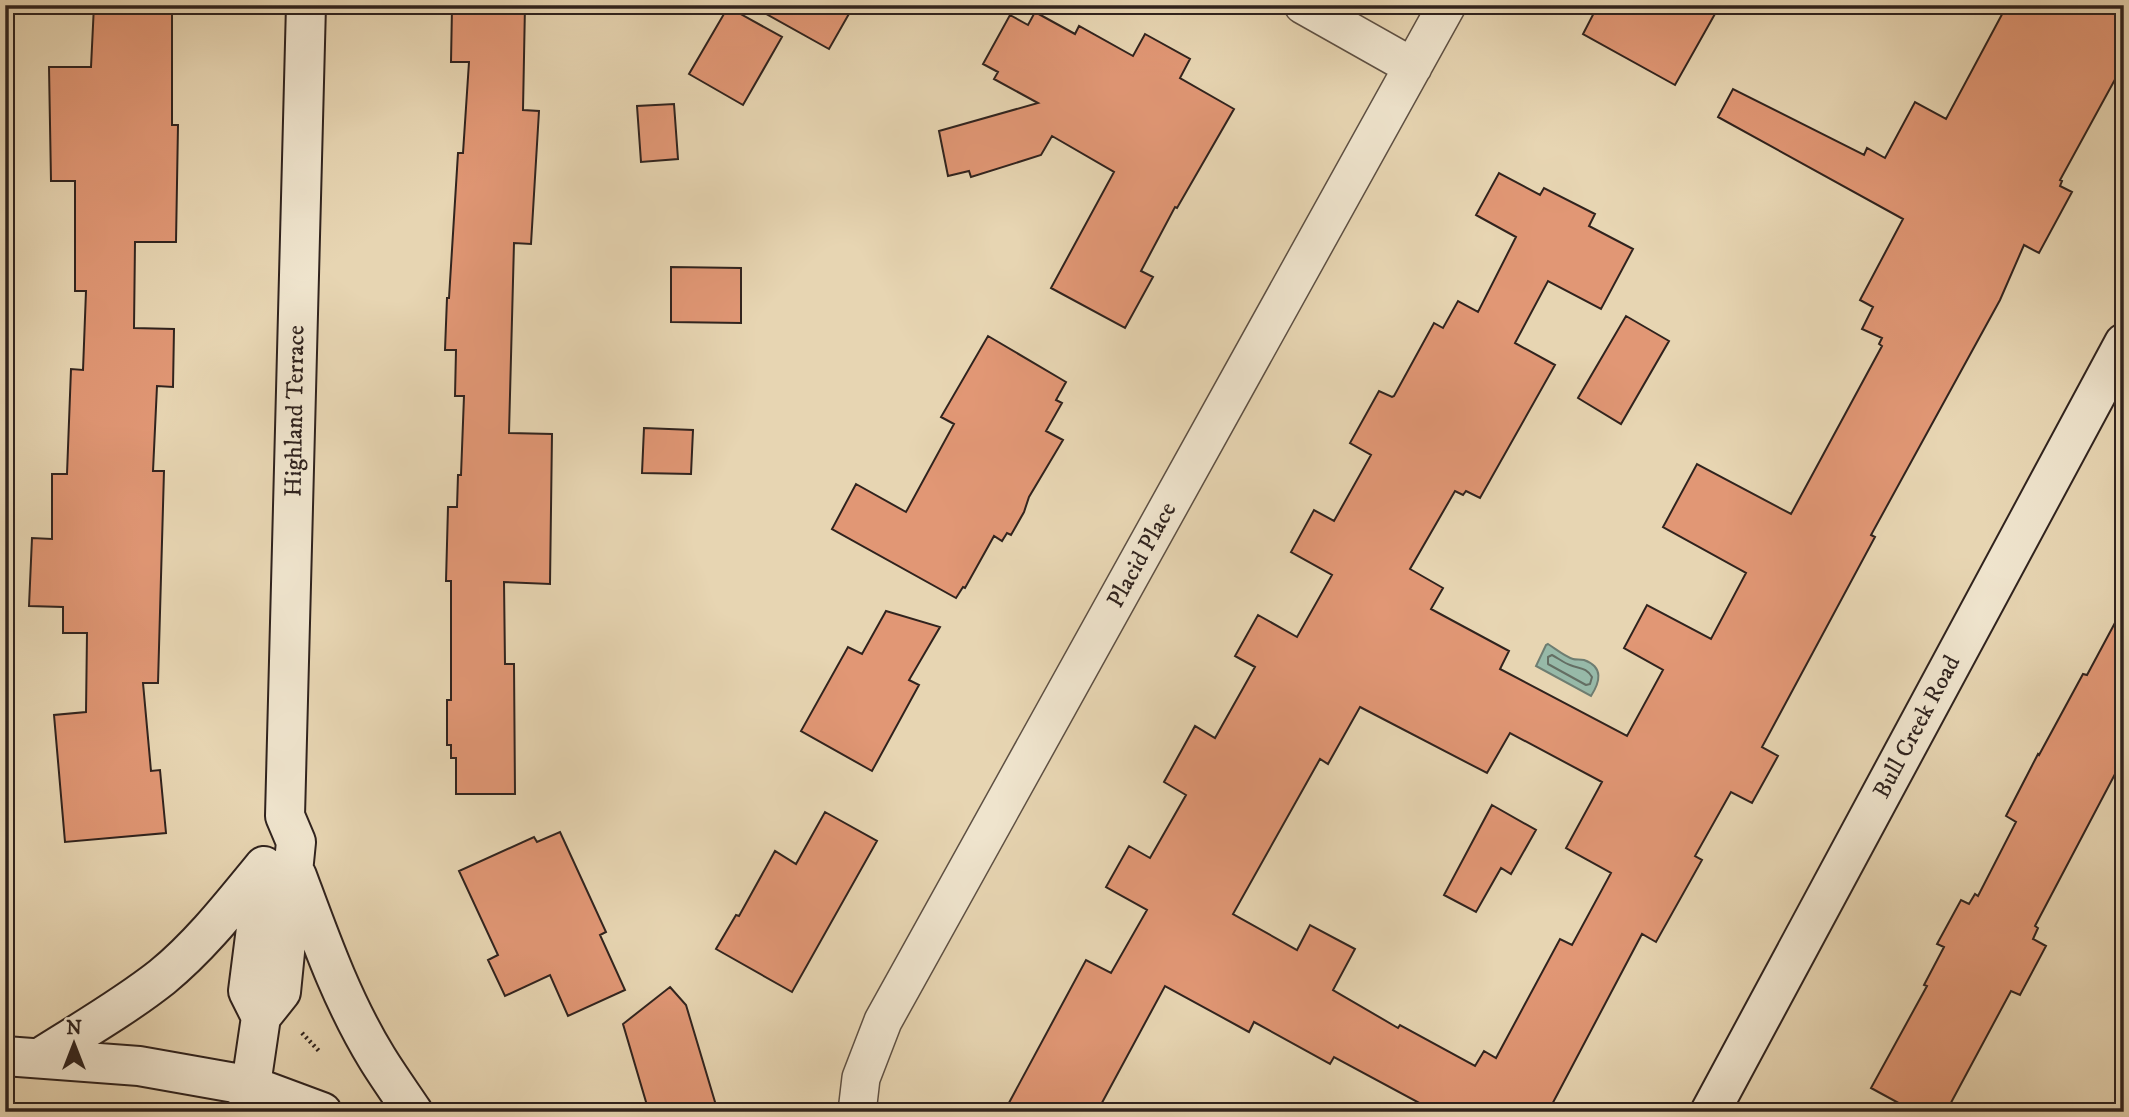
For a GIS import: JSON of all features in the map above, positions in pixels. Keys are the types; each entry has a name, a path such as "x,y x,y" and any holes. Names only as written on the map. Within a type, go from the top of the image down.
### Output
{"main road":[{"name":"Highland Terrace","path":"250,1099 261,1017 248,991 279,866 267,840 285,816 306,5"},
{"name":"Bull Creek Road","path":"1710,1112 2124,343"},
{"path":"23,1056 124,1005 163,975 279,866 320,938 346,999 377,1057 413,1112"},
{"path":"23,1056 139,1066 250,1099 322,1112"}],"street":[{"path":"1303,5 1413,67"},
{"name":"Placid Place","path":"857,1112 861,1078 883,1021 1447,5"}],"path":[{"path":"300,1031 324,1056"}],"water":[{"path":"1548,644 1570,658 1584,660 1595,667 1598,680 1591,696 1536,666"}],"building":[{"path":"94,5 172,5 172,125 178,125 176,242 135,242 134,328 174,329 173,387 157,386 153,471 164,471 158,683 143,683 151,771 160,770 166,833 65,842 54,715 86,712 87,633 63,633 63,607 29,606 32,538 52,539 52,474 67,474 71,369 83,370 86,291 75,291 75,181 51,181 49,67 91,67"},
{"path":"460,5 525,5 523,110 539,111 531,244 514,243 509,433 552,434 550,584 504,582 505,664 514,664 515,794 456,794 456,758 451,758 451,745 447,745 447,700 451,700 451,581 446,581 448,507 457,507 464,396 455,396 456,350 445,350 458,153 463,153 469,62 451,62 452,8 459,9"},
{"path":"750,5 854,5 829,49"},
{"path":"1598,5 1720,5 1675,85 1583,34"},
{"path":"2007,5 2124,5 2124,63 2060,180 2060,186 2072,192 2039,253 2024,245 2000,300 1871,535 1875,537 1762,747 1778,756 1752,803 1731,792 1695,856 1702,860 1656,942 1642,934 1548,1112 1436,1112 1334,1057 1330,1064 1254,1022 1249,1032 1165,986 1097,1112 1004,1112 1086,960 1111,973 1147,910 1106,887 1129,846 1150,858 1186,795 1164,782 1195,726 1215,738 1255,667 1235,656 1258,615 1297,637 1332,575 1291,552 1314,510 1334,521 1371,455 1350,443 1379,391 1394,396 1434,323 1443,328 1458,301 1478,312 1516,237 1476,215 1499,173 1540,195 1544,188 1595,214 1589,226 1633,249 1601,309 1548,281 1515,343 1555,365 1480,498 1466,491 1463,495 1455,491 1410,569 1443,588 1431,609 1509,651 1500,669 1627,736 1663,670 1624,648 1647,605 1711,639 1746,573 1663,527 1697,464 1791,514 1882,346 1879,344 1882,338 1862,329 1873,307 1860,300 1903,219 1718,117 1733,89 1864,155 1867,148 1885,158 1915,102 1946,119","holes":["1360,707 1487,773 1510,733 1602,782 1566,848 1611,873 1572,945 1560,939 1496,1058 1484,1051 1475,1066 1400,1025 1398,1028 1333,990 1355,949 1310,925 1297,950 1233,914 1320,759 1328,764"]},
{"path":"728,7 782,37 743,105 689,74"},
{"path":"1035,12 1075,34 1079,26 1133,56 1145,34 1190,59 1180,78 1234,109 1177,208 1175,207 1141,271 1153,277 1125,328 1051,288 1114,172 1052,136 1041,155 971,177 969,171 948,176 939,131 1038,103 994,79 998,72 983,64 1010,15 1028,25"},
{"path":"674,104 678,159 641,162 637,106"},
{"path":"671,267 741,268 741,323 671,322"},
{"path":"1626,316 1669,341 1621,424 1578,398"},
{"path":"988,336 1066,382 1056,400 1062,403 1046,431 1063,440 1029,497 1011,535 1007,533 1002,541 994,536 965,588 963,587 956,598 832,529 856,484 906,512 954,424 941,417"},
{"path":"644,428 693,430 691,474 642,473"},
{"path":"2124,606 2124,757 2035,926 2038,928 2033,939 2046,946 2020,995 2011,991 1946,1112 1915,1112 1871,1088 1927,986 1924,985 1944,947 1937,944 1961,900 1969,904 1975,894 1978,896 2016,822 2006,816 2038,754 2083,674 2087,675"},
{"path":"886,611 940,627 909,680 919,685 872,771 801,731 848,647 862,654"},
{"path":"1492,805 1536,830 1511,874 1501,868 1476,912 1444,895"},
{"path":"825,812 877,841 792,992 716,949 736,915 739,916 775,851 796,864"},
{"path":"560,832 606,932 600,935 625,990 568,1016 550,975 505,996 488,960 498,955 459,871 534,837 537,842"},
{"path":"670,987 686,1005 718,1112 649,1112 623,1024"}]}
